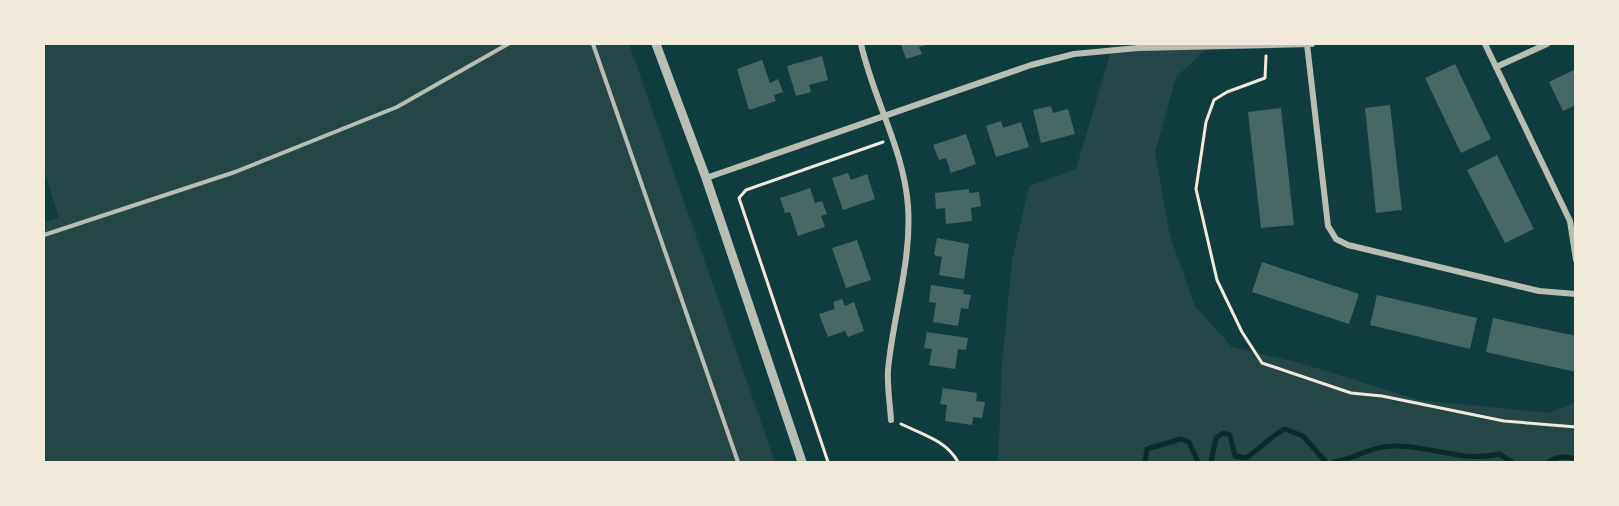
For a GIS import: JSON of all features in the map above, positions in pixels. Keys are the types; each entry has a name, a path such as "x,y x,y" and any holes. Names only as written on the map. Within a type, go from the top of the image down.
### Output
{"street":[{"path":"656,44 706,178 802,462"},
{"path":"861,44 869,78 904,180 909,233 888,371 891,420"},
{"path":"1307,44 1328,226 1336,239 1348,245 1528,288 1575,294"},
{"path":"706,178 1031,65 1074,54 1138,48 1312,44"},
{"path":"1485,44 1570,221 1575,260"},
{"path":"1496,68 1547,44"}],"lane":[{"path":"44,236 235,172 397,107 508,44"},
{"path":"592,44 738,462"}],"path":[{"path":"1266,45 1265,78 1227,92 1214,100 1206,122 1196,189 1217,280 1242,332 1262,363 1351,393 1382,396 1504,421 1575,427"},
{"path":"828,462 739,198 746,190 891,139"},
{"path":"891,420 935,440 953,453 958,462"}],"shaded area":[{"path":"44,44 629,44 775,462 44,462 44,222 59,218 44,169"},
{"path":"1110,44 1212,44 1176,77 1155,153 1170,236 1195,306 1232,347 1300,363 1419,400 1548,413 1575,403 1575,462 998,462 1002,364 1012,261 1029,186 1076,169 1111,51"}],"building":[{"path":"901,44 929,44 919,47 922,54 906,59"},
{"path":"822,56 828,80 809,85 811,92 796,96 787,66"},
{"path":"762,60 770,83 778,79 783,92 774,95 776,101 749,110 737,69"},
{"path":"1455,64 1491,139 1461,153 1425,78"},
{"path":"1576,69 1576,105 1563,111 1549,82"},
{"path":"1390,105 1402,210 1376,213 1365,108"},
{"path":"1051,106 1053,113 1068,109 1075,134 1041,143 1033,110"},
{"path":"1281,108 1294,225 1261,228 1248,112"},
{"path":"1001,121 1003,128 1021,122 1029,147 996,157 986,126"},
{"path":"966,134 976,164 951,173 946,158 939,160 933,145"},
{"path":"1497,155 1534,229 1505,243 1467,170"},
{"path":"848,173 851,180 867,174 875,199 843,210 832,178"},
{"path":"810,188 815,203 822,201 827,214 821,216 825,227 798,236 790,212 785,213 780,198"},
{"path":"969,189 969,193 979,192 981,206 971,208 972,221 946,224 945,208 936,209 935,193"},
{"path":"937,238 969,244 964,279 939,275 942,257 934,255"},
{"path":"857,240 871,280 846,288 832,248"},
{"path":"1262,262 1359,294 1349,324 1252,292"},
{"path":"931,285 964,290 963,294 971,295 968,309 961,308 958,326 933,322 936,303 929,302"},
{"path":"1377,295 1477,318 1470,349 1370,325"},
{"path":"842,299 845,306 854,302 864,331 848,337 845,331 828,337 819,314 835,309 833,302"},
{"path":"1493,318 1576,336 1576,372 1486,352"},
{"path":"927,332 968,338 966,350 958,349 955,369 929,365 932,349 924,348"},
{"path":"943,388 977,393 976,401 985,402 982,418 973,417 972,425 945,421 947,405 940,404"}],"waterway":[{"path":"1211,462 1216,438 1223,433 1230,435 1235,456 1246,458 1285,429 1303,436 1326,462"},
{"path":"1145,462 1147,449 1181,439 1189,442 1198,462"},
{"path":"1334,462 1378,448 1393,446 1472,456 1499,454 1512,462"},
{"path":"1549,462 1562,457 1576,459"}]}
